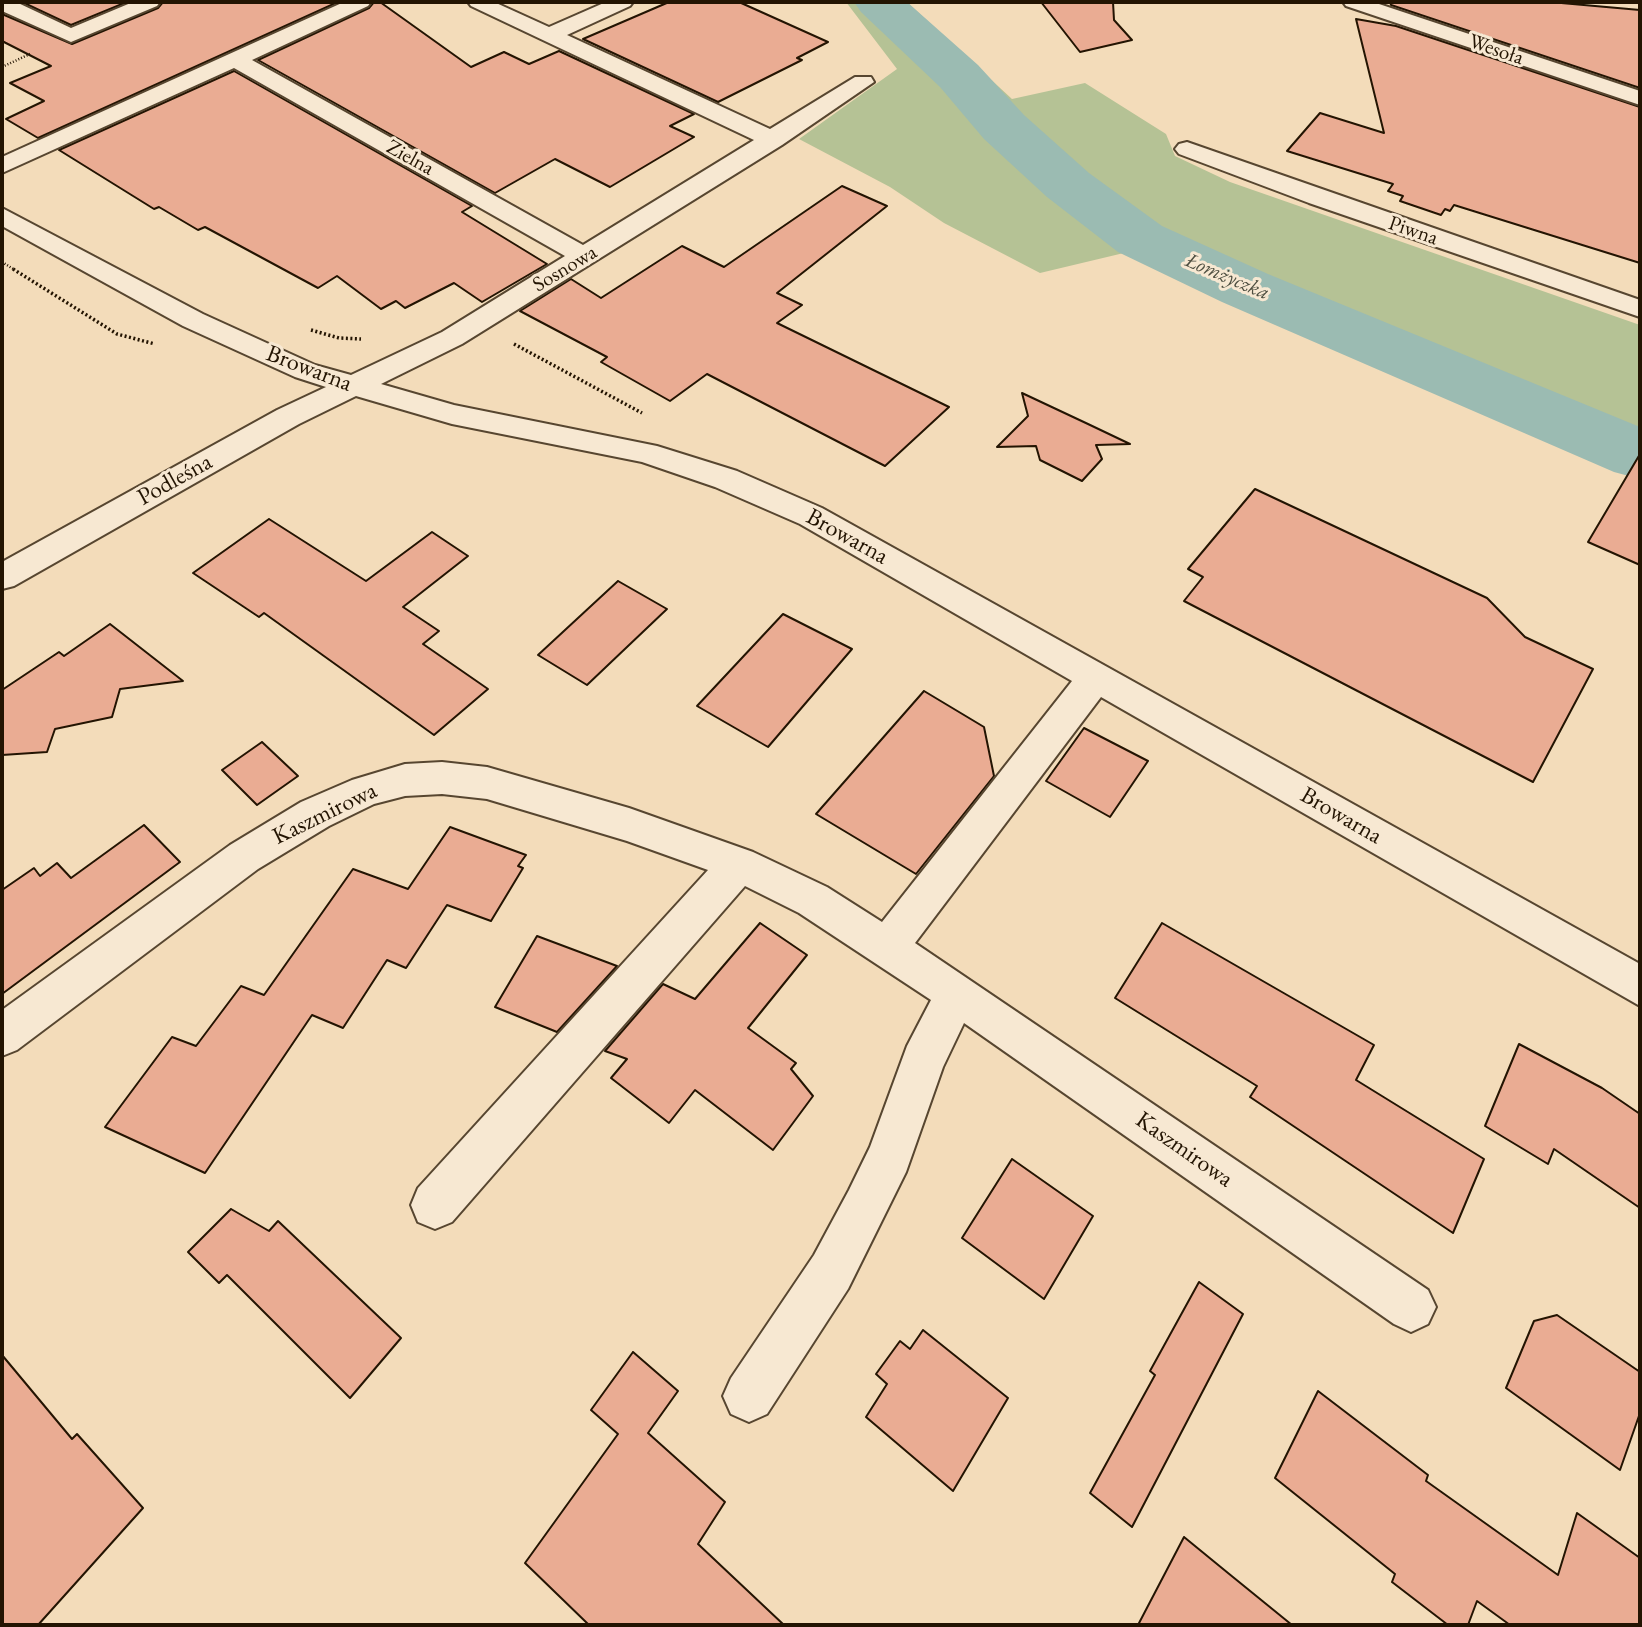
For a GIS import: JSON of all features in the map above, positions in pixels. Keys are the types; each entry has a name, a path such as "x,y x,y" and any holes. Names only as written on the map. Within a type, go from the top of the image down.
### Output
{"street":[{"path":"2,3 71,36 150,2"},
{"path":"2,166 360,2"},
{"path":"478,2 774,140"},
{"path":"550,35 623,2"},
{"name":"Wesoła","path":"1353,2 1640,99"},
{"name":"Zielna","path":"234,59 585,257"},
{"name":"Sosnowa","path":"350,386 452,338 774,140 863,82"},
{"name":"Piwna","path":"1187,149 1640,309"},
{"name":"Browarna","path":"3,218 192,320 305,371 452,414 646,453 726,479 811,516 1640,986"},
{"name":"Podleśna","path":"2,577 288,417 350,386"},
{"path":"887,948 1096,677"},
{"name":"Kaszmirowa","path":"2,1035 265,842 339,803 389,783 442,778 487,783 629,825 739,864 813,900 957,993 1410,1307"},
{"path":"435,1205 739,864"},
{"path":"750,1396 831,1272 866,1207 890,1156 923,1061 957,993"}],"path":[{"path":"2,262 117,334 166,347"},
{"path":"505,339 647,415"}],"green space":[{"path":"846,2 907,2 1012,99 1085,83 1166,134 1175,156 1230,182 1640,325 1640,481 1128,252 1040,273 944,223 890,187 799,139 897,69"}],"building":[{"path":"22,2 127,2 71,25"},
{"path":"163,2 338,2 38,138 6,119 44,101 10,83 51,66 2,41 2,14 72,44 158,8"},
{"path":"374,2 380,2 471,67 504,52 529,64 559,51 694,114 670,126 694,137 610,187 555,159 495,193 258,60 369,8"},
{"path":"669,2 739,2 828,42 797,58 802,60 718,102 583,39"},
{"path":"1041,2 1113,2 1114,20 1132,40 1080,52"},
{"path":"1390,2 1550,2 1640,10 1640,88 1391,5"},
{"path":"1356,19 1396,26 1640,107 1640,263 1454,205 1450,211 1445,209 1441,215 1400,201 1403,196 1388,191 1393,184 1287,151 1320,113 1384,133"},
{"path":"234,71 472,206 462,212 547,264 482,302 454,283 405,308 396,301 381,309 337,276 318,288 205,227 198,230 159,207 154,209 59,150"},
{"path":"842,186 887,206 777,293 802,305 777,323 949,407 885,466 707,374 670,401 601,362 607,357 520,311 571,279 601,298 682,246 724,267"},
{"path":"1022,393 1130,444 1096,445 1102,459 1082,481 1040,460 1036,446 997,447 1028,416"},
{"path":"1640,454 1640,565 1588,542"},
{"path":"1255,489 1487,598 1525,637 1593,669 1533,782 1184,601 1203,577 1188,569"},
{"path":"269,519 366,581 432,532 468,556 403,607 439,631 423,644 488,689 434,735 264,613 259,617 193,573"},
{"path":"618,581 667,609 587,685 538,655"},
{"path":"783,614 852,649 768,747 697,706"},
{"path":"110,624 183,681 120,689 112,717 55,729 47,752 2,755 2,690 59,652 64,656"},
{"path":"924,691 984,727 994,776 916,874 816,814"},
{"path":"1084,728 1148,761 1110,817 1046,781"},
{"path":"262,742 298,776 257,805 222,770"},
{"path":"144,825 180,862 2,994 2,890 34,868 40,876 57,863 71,878"},
{"path":"450,827 526,855 518,866 523,868 491,921 447,905 406,968 387,960 343,1028 312,1015 205,1173 105,1127 172,1037 196,1046 241,986 264,995 353,869 408,889"},
{"path":"760,923 807,955 748,1028 796,1063 791,1069 813,1096 773,1150 695,1090 669,1123 611,1078 627,1059 605,1051 663,984 695,999"},
{"path":"1162,923 1374,1045 1356,1080 1484,1159 1453,1233 1250,1097 1257,1086 1115,998"},
{"path":"537,936 617,966 557,1032 495,1007"},
{"path":"1519,1044 1602,1088 1640,1114 1640,1208 1554,1149 1548,1164 1485,1126"},
{"path":"1012,1159 1093,1216 1044,1299 962,1238"},
{"path":"231,1209 269,1231 278,1221 401,1338 350,1398 227,1275 219,1283 188,1252"},
{"path":"1199,1282 1243,1314 1132,1527 1090,1493 1155,1375 1150,1371"},
{"path":"1557,1315 1640,1372 1640,1413 1620,1470 1506,1388 1534,1321"},
{"path":"923,1330 1008,1398 953,1491 866,1417 887,1384 876,1374 900,1341 910,1349"},
{"path":"633,1352 678,1391 648,1433 725,1502 698,1544 784,1625 589,1625 525,1563 618,1434 591,1410"},
{"path":"2,1355 72,1439 77,1434 143,1508 38,1625 2,1625"},
{"path":"1318,1391 1428,1475 1426,1481 1558,1575 1577,1513 1640,1558 1640,1625 1510,1625 1477,1601 1468,1625 1448,1625 1392,1582 1395,1574 1275,1478"},
{"path":"1184,1537 1228,1573 1292,1625 1138,1625"}],"waterway":[{"name":"Łomżyczka","path":"878,2 959,76 1004,127 1068,185 1140,239 1245,288 1640,455"}]}
